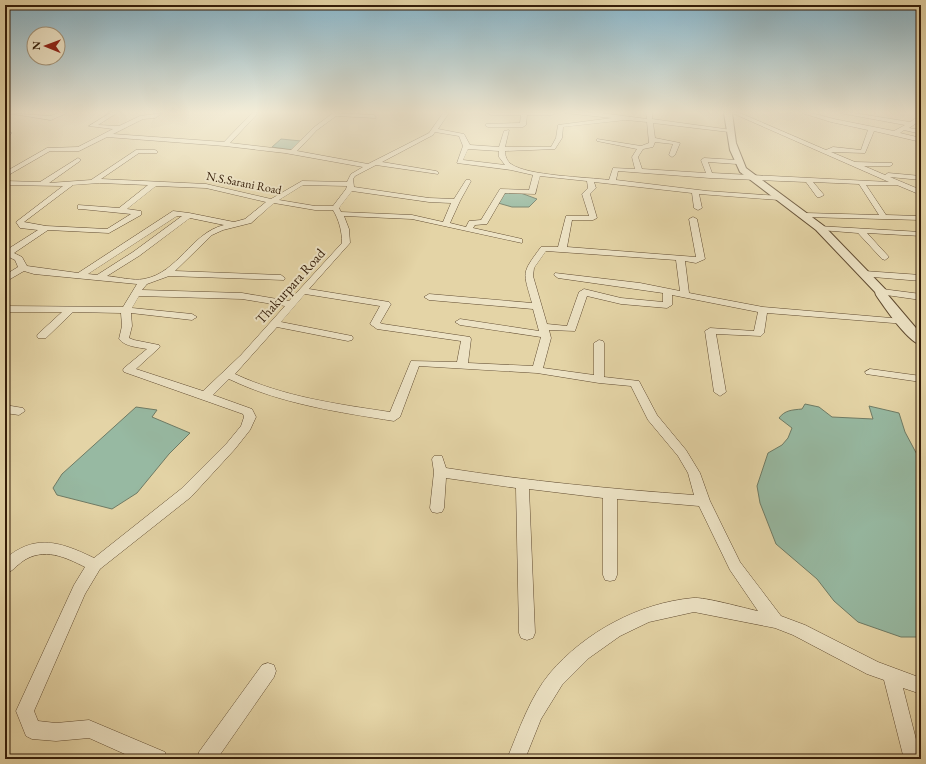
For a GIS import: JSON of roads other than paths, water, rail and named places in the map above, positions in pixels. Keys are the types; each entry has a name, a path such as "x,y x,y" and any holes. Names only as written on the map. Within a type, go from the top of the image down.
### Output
{"street":[{"path":"5,175 50,149 79,149"},
{"path":"41,185 78,160 68,158 79,149"},
{"path":"265,149 370,165 436,173"},
{"path":"293,152 296,149"},
{"path":"338,211 350,187 353,175 402,149"},
{"path":"465,149 459,162 514,168 537,174 612,183 731,196 779,198"},
{"path":"489,149 501,150 535,149"},
{"path":"641,149 636,157 638,170 641,172"},
{"path":"672,155 675,149"},
{"path":"734,149 737,162 743,170 779,198 805,215 820,228 882,292 921,297"},
{"path":"816,149 921,193"},
{"path":"824,152 831,149 863,152 866,149"},
{"path":"501,150 507,164 514,168"},
{"path":"94,182 136,153 141,151 155,152"},
{"path":"710,176 704,158 737,162"},
{"path":"855,164 869,162 890,164"},
{"path":"612,183 615,169 710,176 902,185"},
{"path":"469,229 472,223 484,222 503,191 532,192 537,174"},
{"path":"879,175 921,178"},
{"path":"562,249 569,218 593,218 586,194 592,188 590,180"},
{"path":"808,180 820,195"},
{"path":"446,224 456,201 468,181"},
{"name":"N.S.Sarani Road","path":"5,183 41,185 94,182 155,183 214,187 272,201 315,208 412,216 519,241"},
{"path":"861,182 884,217"},
{"path":"72,183 20,222 23,226 109,231 138,213 82,207"},
{"path":"121,210 155,183"},
{"path":"5,279 23,268 34,271 144,282 167,273 209,233 234,224 248,221 272,201 302,183 350,187 429,200 456,201"},
{"path":"696,191 698,208"},
{"name":"Thakurpara Road","path":"205,396 229,375 346,243 346,230 338,211"},
{"path":"80,275 176,213 234,224"},
{"path":"98,277 136,254 189,215"},
{"path":"805,215 921,218"},
{"path":"538,370 545,331 530,283 530,268 544,249 562,249 696,260 701,259 693,219"},
{"path":"6,252 46,228"},
{"path":"820,228 921,234"},
{"path":"860,230 885,257"},
{"path":"6,252 19,259 23,268"},
{"path":"680,258 685,294"},
{"path":"167,273 281,278"},
{"path":"864,274 921,278"},
{"path":"558,275 685,294 763,310 906,326 921,330"},
{"path":"144,282 126,310 127,326 124,339 131,343 155,347 128,370 248,412 250,417 246,427 231,446 186,493 95,565 79,590 25,711 32,730 56,732 89,729 158,759"},
{"path":"302,291 386,304 375,324 466,340 462,366"},
{"path":"460,322 545,331 572,329 584,292 621,301 667,305 668,292"},
{"path":"882,292 880,293 906,326 921,341"},
{"path":"137,293 242,296 291,304"},
{"path":"429,297 538,306"},
{"path":"5,310 126,310 192,317"},
{"path":"42,336 70,310"},
{"path":"720,392 710,331 760,333 763,310"},
{"path":"274,324 348,338"},
{"path":"599,343 599,380"},
{"path":"229,375 247,384 290,398 394,417 415,363 538,370 599,380 635,383 652,417 682,453 690,466 703,501 735,566 775,622"},
{"path":"870,372 921,379"},
{"path":"5,409 19,411"},
{"path":"437,508 439,465 522,483 610,494 703,501"},
{"path":"522,483 527,633"},
{"path":"610,494 610,575"},
{"path":"5,568 28,552 42,546 62,549 95,565"},
{"path":"516,759 535,713 556,679 583,652 614,631 646,615 694,605 775,622 799,630 873,668 921,686"},
{"path":"206,759 268,671"},
{"path":"891,674 913,759"}]}
